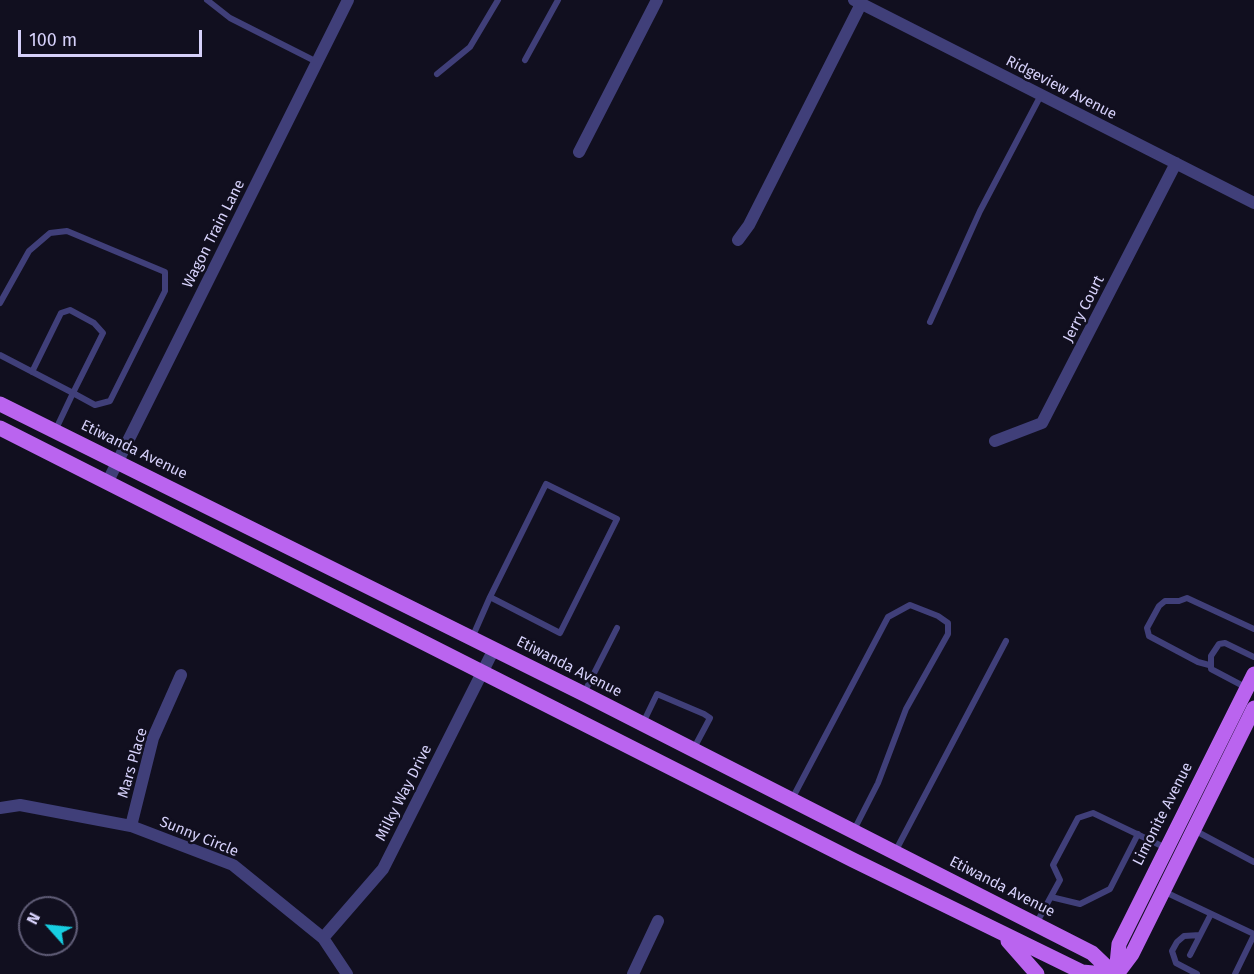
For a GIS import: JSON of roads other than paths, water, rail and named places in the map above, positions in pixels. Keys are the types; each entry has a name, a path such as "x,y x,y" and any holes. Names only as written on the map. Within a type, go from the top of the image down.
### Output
{"main road":[{"name":"Etiwanda Avenue","path":"0,404 584,694 1036,924 1092,953 1116,974"},
{"path":"0,428 482,674 992,928 1082,972 1104,974"},
{"name":"Limonite Avenue","path":"1116,974 1119,944 1254,674"},
{"path":"1116,974 1132,954 1254,708"},
{"path":"992,928 1015,947 1037,974"}],"street":[{"name":"Wagon Train Lane","path":"107,483 348,0"},
{"path":"579,152 657,0"},
{"path":"738,240 749,225 857,2"},
{"name":"Ridgeview Avenue","path":"857,2 1254,203"},
{"name":"Jerry Court","path":"995,441 1042,423 1176,163"},
{"name":"Milky Way Drive","path":"323,938 383,869 494,649"},
{"name":"Mars Place","path":"131,826 153,738 181,675"},
{"name":"Sunny Circle","path":"0,808 20,805 131,826 233,865 323,938 346,974"},
{"path":"633,974 658,921"}],"lane":[{"path":"207,0 230,18 317,62"},
{"path":"437,74 470,47 498,0"},
{"path":"525,60 558,0"},
{"path":"930,322 980,210 1041,95"},
{"path":"0,303 29,251 50,233 67,231 165,272 165,291 110,400 95,405 0,355"},
{"path":"32,372 62,313 70,310 94,323 103,333 55,431"},
{"path":"472,639 490,597 546,484 618,519 560,633 490,597"},
{"path":"1247,688 1211,669 1209,665 1198,662 1149,636 1147,628 1159,606 1165,601 1179,602 1187,598 1254,629"},
{"path":"791,800 888,617 910,605 938,616 948,623 948,634 906,709 878,783 854,832"},
{"path":"584,694 617,628"},
{"path":"895,853 1006,641"},
{"path":"1209,665 1213,652 1219,644 1225,643 1254,657"},
{"path":"642,724 657,694 704,714 710,718 693,750"},
{"path":"1036,924 1060,880 1053,865 1078,818 1093,813 1166,848"},
{"path":"1194,830 1254,862"},
{"path":"1051,897 1080,904 1110,889 1138,834"},
{"path":"1164,891 1254,935 1235,974"},
{"path":"1190,955 1210,914"},
{"path":"1197,974 1176,963 1172,951 1184,936 1200,935"}]}
